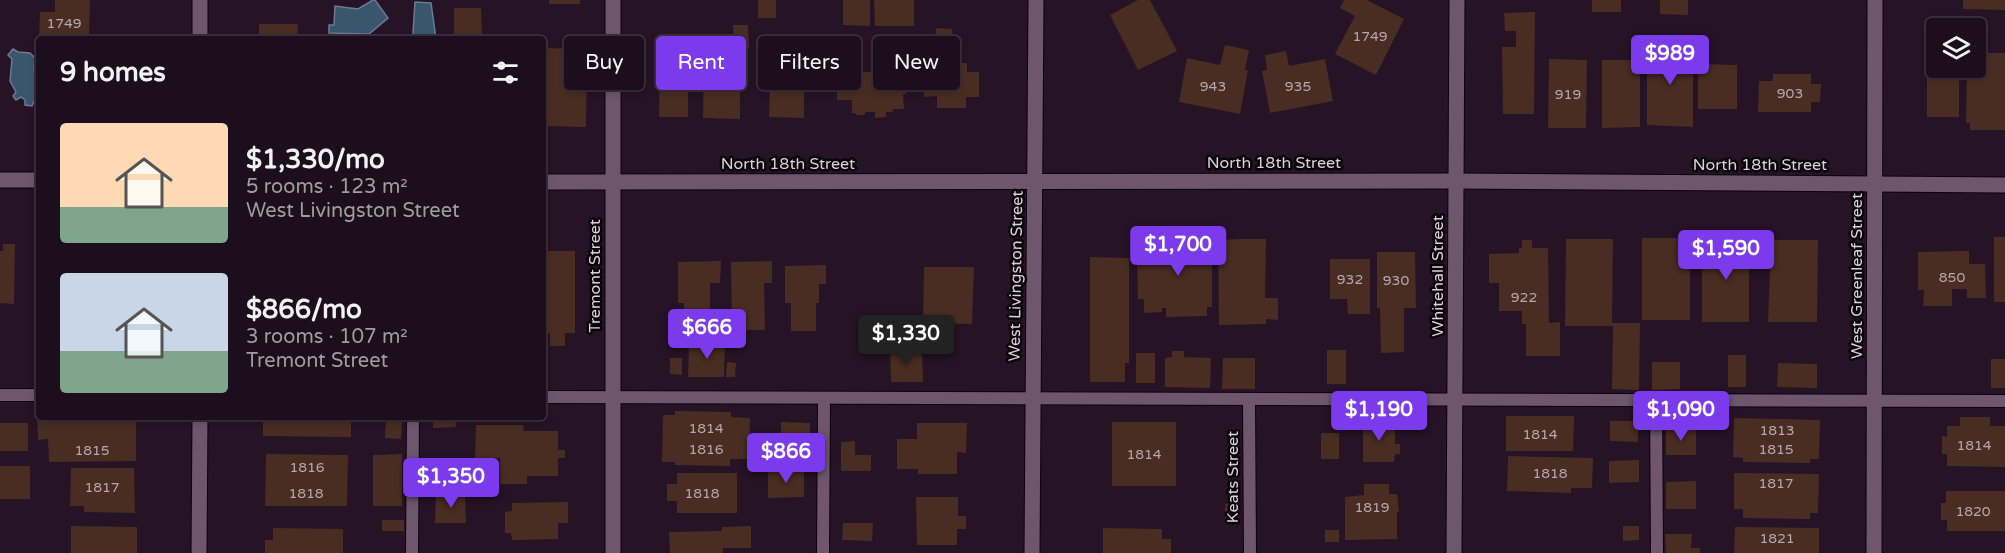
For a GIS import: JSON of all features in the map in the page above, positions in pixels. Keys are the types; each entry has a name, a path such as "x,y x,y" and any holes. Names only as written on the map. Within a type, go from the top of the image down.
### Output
{"street":[{"path":"200,0 200,36"},
{"name":"Tremont Street","path":"613,0 613,553"},
{"name":"West Livingston Street","path":"1032,553 1036,0"},
{"name":"Whitehall Street","path":"1454,553 1457,0"},
{"name":"West Greenleaf Street","path":"1874,553 1875,0"},
{"path":"0,180 36,180"},
{"name":"North 18th Street","path":"546,182 1456,181 2005,185"},
{"path":"199,553 200,420"}],"lane":[{"path":"0,395 36,395"},
{"path":"546,396 2005,401"},
{"path":"824,398 824,553"},
{"name":"Keats Street","path":"1249,400 1250,553"},
{"path":"1656,401 1657,553"},
{"path":"412,420 412,553"}],"water":[{"path":"373,0 388,18 369,34 329,33 329,25 334,25 335,6 358,9"},
{"path":"415,2 431,3 436,36 414,36"},
{"path":"13,49 30,53 35,58 36,99 32,106 25,105 25,100 21,97 16,100 13,96 16,92 10,81 12,59 8,55"}],"building":[{"path":"55,0 90,0 89,34 100,34 100,36 39,36 40,12 55,12"},
{"path":"549,0 580,0 580,4 549,4"},
{"path":"758,0 776,0 776,18 758,18"},
{"path":"843,0 870,0 870,26 843,25"},
{"path":"874,0 914,0 914,26 875,26"},
{"path":"1138,0 1150,0 1177,51 1138,70 1110,15"},
{"path":"1344,0 1367,0 1404,19 1376,75 1335,54 1355,16 1340,8"},
{"path":"1592,0 1621,0 1621,12 1592,12"},
{"path":"1660,0 1688,0 1688,15 1660,14"},
{"path":"1963,0 2005,0 2005,10 1963,9"},
{"path":"454,8 481,8 482,36 454,36"},
{"path":"1535,12 1534,114 1503,114 1502,47 1516,47 1516,31 1505,31 1504,13"},
{"path":"259,24 298,24 297,36 259,36"},
{"path":"733,25 748,25 749,49 746,49 746,36 733,36"},
{"path":"936,28 952,29 952,36 936,36"},
{"path":"1225,45 1249,50 1240,114 1179,102 1187,58 1220,65"},
{"path":"1650,46 1689,46 1689,50 1693,50 1693,127 1647,125 1647,53 1650,53"},
{"path":"546,48 564,48 564,90 586,90 586,127 546,126"},
{"path":"1286,51 1289,66 1325,59 1333,101 1270,113 1262,71 1267,70 1265,55"},
{"path":"1986,53 2005,53 2005,130 1970,130 1970,123 1966,123 1967,78 1986,78"},
{"path":"1549,59 1587,60 1586,128 1548,128"},
{"path":"1602,60 1640,60 1640,127 1602,128"},
{"path":"960,63 967,63 967,72 979,72 979,97 966,97 966,108 937,108 937,96 924,97 924,90 960,90"},
{"path":"1698,64 1737,65 1737,109 1698,109"},
{"path":"861,72 873,72 873,90 906,90 906,94 903,94 904,109 893,109 893,112 886,112 886,117 875,118 875,112 866,112 864,115 852,113 852,100 837,100 837,90 861,90"},
{"path":"1773,74 1811,74 1811,84 1821,84 1820,102 1811,102 1811,112 1758,112 1759,81 1773,81"},
{"path":"1927,78 1959,78 1959,117 1927,117"},
{"path":"659,90 688,90 688,117 659,117"},
{"path":"704,90 740,90 740,119 703,118"},
{"path":"770,90 804,90 804,118 769,117"},
{"path":"1162,235 1212,235 1212,307 1207,307 1207,316 1166,317 1166,308 1162,308 1162,312 1144,313 1144,299 1138,299 1137,258 1162,257"},
{"path":"1994,237 2005,237 2005,302 1994,302"},
{"path":"1642,238 1690,238 1690,320 1642,320"},
{"path":"1266,239 1265,298 1278,298 1278,320 1266,319 1266,324 1219,325 1218,240"},
{"path":"1566,239 1613,239 1612,323 1640,323 1639,390 1612,389 1613,326 1565,326"},
{"path":"1522,240 1532,240 1532,248 1548,248 1549,323 1560,322 1560,356 1526,356 1526,324 1522,324 1522,311 1499,311 1499,283 1489,283 1489,254 1519,253"},
{"path":"1702,240 1749,240 1749,322 1702,322"},
{"path":"1771,240 1818,240 1817,322 1768,322"},
{"path":"3,244 15,244 14,304 0,303 0,251 3,251"},
{"path":"546,251 575,251 575,333 565,333 565,346 550,346 550,333 546,333"},
{"path":"1969,251 1969,264 1985,264 1986,298 1967,298 1967,289 1952,289 1952,306 1923,306 1924,290 1918,290 1918,252"},
{"path":"1377,252 1415,252 1416,308 1404,308 1404,352 1381,353 1380,308 1377,308"},
{"path":"1090,257 1129,258 1129,363 1125,363 1125,382 1090,382"},
{"path":"1330,259 1370,259 1370,314 1348,314 1347,299 1330,299"},
{"path":"721,261 720,283 710,283 710,313 716,313 717,331 684,331 684,303 678,303 678,262"},
{"path":"772,261 772,283 764,283 765,330 732,330 731,262"},
{"path":"826,265 826,284 819,284 819,303 816,303 816,331 791,331 791,303 785,303 785,266"},
{"path":"924,267 974,267 972,324 923,323"},
{"path":"689,343 725,343 724,377 688,377"},
{"path":"890,349 922,349 923,382 891,382"},
{"path":"1327,350 1346,350 1346,384 1327,384"},
{"path":"1172,351 1184,351 1184,357 1211,358 1210,388 1165,387 1165,358 1172,357"},
{"path":"1136,353 1155,353 1155,383 1136,383"},
{"path":"1728,355 1746,355 1746,387 1728,387"},
{"path":"670,358 682,358 682,375 670,374"},
{"path":"1223,358 1255,358 1255,389 1222,389"},
{"path":"1991,359 2005,359 2005,388 1991,388"},
{"path":"727,362 736,363 735,377 726,377"},
{"path":"1652,362 1680,362 1680,389 1652,390"},
{"path":"1778,363 1817,364 1817,388 1777,387"},
{"path":"675,411 731,412 731,417 750,418 749,459 730,459 730,466 675,465 675,462 662,462 663,415 675,415"},
{"path":"1506,416 1574,416 1573,451 1506,451"},
{"path":"1960,417 1990,417 1990,426 2005,426 2005,467 1947,466 1947,454 1942,454 1942,436 1947,437 1947,426 1960,426"},
{"path":"1734,418 1820,420 1819,459 1810,459 1810,463 1743,462 1743,458 1733,457"},
{"path":"1363,419 1386,419 1386,430 1395,430 1395,444 1400,444 1400,454 1395,454 1394,462 1363,462"},
{"path":"37,420 136,420 136,461 49,462 48,439 38,440"},
{"path":"263,420 351,420 351,437 263,436"},
{"path":"386,420 402,420 401,439 385,438"},
{"path":"433,420 455,420 456,427 433,428"},
{"path":"1610,421 1638,421 1638,442 1610,441"},
{"path":"781,422 810,423 810,454 781,453"},
{"path":"1112,422 1176,422 1176,486 1112,486"},
{"path":"0,423 28,423 28,451 0,451"},
{"path":"917,423 967,423 966,453 957,452 957,474 918,474 918,469 897,469 897,439 917,439"},
{"path":"476,425 523,425 524,431 558,431 558,450 565,450 565,458 558,458 558,476 527,476 527,484 500,484 500,458 475,458"},
{"path":"1666,428 1696,428 1696,455 1666,455"},
{"path":"1321,433 1339,433 1339,459 1321,459"},
{"path":"855,441 855,455 871,455 871,471 841,471 841,442"},
{"path":"266,454 348,455 347,506 265,506"},
{"path":"402,454 402,506 373,506 373,455"},
{"path":"1508,456 1593,458 1592,488 1571,488 1571,493 1507,491"},
{"path":"1639,460 1639,482 1609,483 1609,461"},
{"path":"0,466 30,466 30,499 0,499"},
{"path":"71,468 134,468 135,513 84,512 84,506 70,506"},
{"path":"478,469 494,469 494,486 478,486"},
{"path":"768,470 804,470 804,497 768,498"},
{"path":"677,473 737,473 737,513 677,513 677,501 667,501 667,484 677,484"},
{"path":"1734,473 1819,474 1818,513 1810,513 1810,519 1743,518 1743,509 1734,509"},
{"path":"1696,481 1696,509 1666,509 1666,482"},
{"path":"1364,484 1389,484 1389,494 1397,494 1399,512 1397,512 1397,539 1345,540 1345,497 1364,495"},
{"path":"1946,491 2005,491 2005,531 1947,531 1947,520 1941,520 1941,503 1946,503"},
{"path":"436,495 465,495 466,523 435,523"},
{"path":"916,497 958,497 958,516 966,516 966,529 957,529 957,545 917,545"},
{"path":"568,502 568,523 558,523 558,539 512,540 511,533 505,533 505,512 512,511 512,503"},
{"path":"1238,503 1239,524 1225,524 1225,504"},
{"path":"382,520 404,520 404,531 382,531"},
{"path":"843,523 873,523 872,541 842,540"},
{"path":"71,526 137,527 137,553 71,553"},
{"path":"751,526 751,548 723,548 723,553 670,553 669,532 722,531 722,527"},
{"path":"1623,526 1639,526 1639,540 1623,541"},
{"path":"1735,527 1819,528 1819,553 1734,553"},
{"path":"273,528 343,529 343,553 265,553 265,540 273,540"},
{"path":"1103,528 1162,529 1162,539 1171,539 1171,553 1103,553"},
{"path":"1325,530 1339,530 1339,542 1325,542"},
{"path":"1665,534 1692,534 1691,548 1700,548 1700,553 1666,553"}]}
